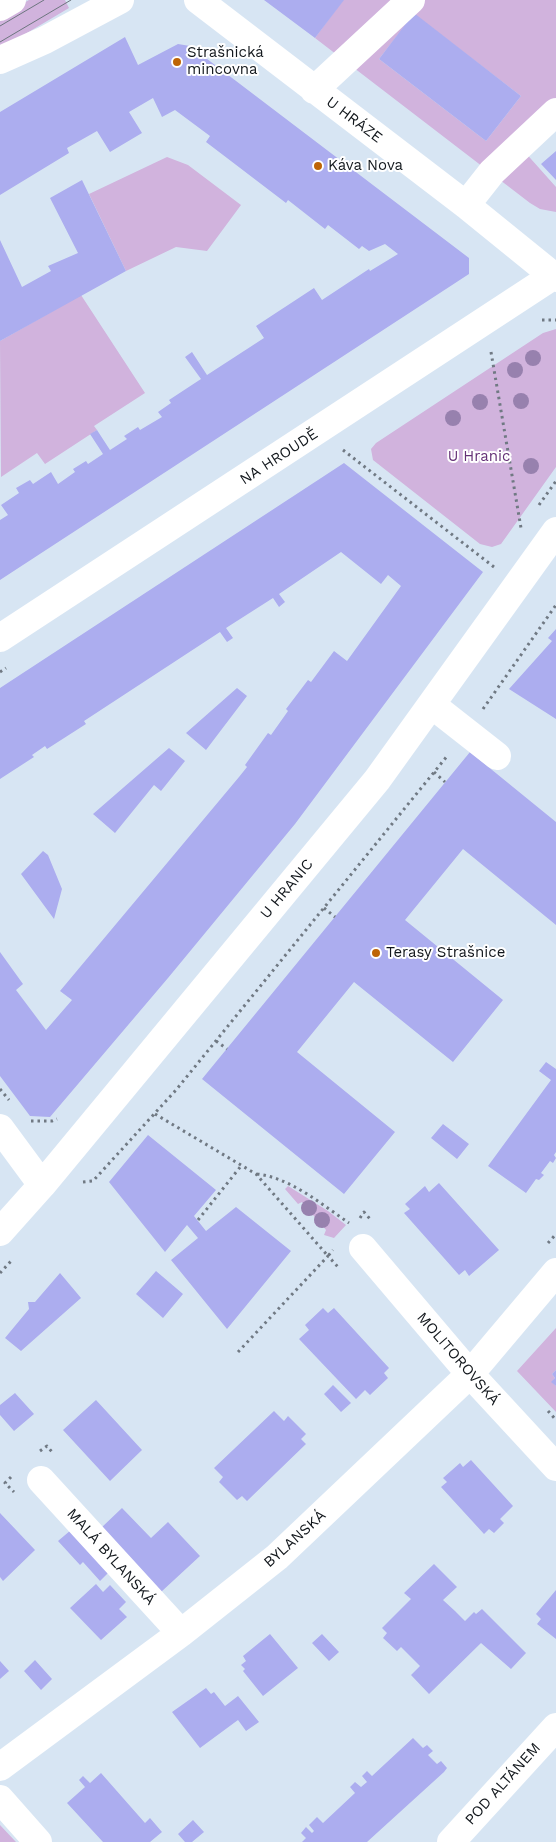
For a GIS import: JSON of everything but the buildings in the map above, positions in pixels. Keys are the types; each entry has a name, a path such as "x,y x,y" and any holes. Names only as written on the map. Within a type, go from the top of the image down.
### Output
{"street":[{"path":"0,7 12,0"},
{"path":"0,60 45,40 120,0"},
{"name":"U HRÁZE","path":"198,0 466,205 555,276"},
{"path":"314,90 411,0"},
{"path":"466,205 492,172 556,112"},
{"name":"NA HROUDĚ","path":"0,638 555,276"},
{"name":"U HRANIC","path":"0,1232 42,1185 377,780 556,531"},
{"path":"432,704 497,756"},
{"path":"0,1128 42,1185"},
{"name":"MOLITOROVSKÁ","path":"363,1248 470,1374 556,1467"},
{"name":"BYLANSKÁ","path":"0,1767 182,1633 277,1557 470,1374 556,1272"},
{"name":"MALÁ BYLANSKÁ","path":"41,1480 182,1633"},
{"name":"POD ALTÁNEM","path":"451,1842 556,1727"},
{"path":"0,1799 38,1842"}],"path":[{"path":"491,351 522,531 526,524"},
{"path":"342,449 495,568"},
{"path":"536,510 556,481"},
{"path":"489,576 500,560"},
{"path":"467,732 556,605"},
{"path":"93,1181 155,1114 449,754"},
{"path":"434,772 445,782"},
{"path":"324,908 334,917"},
{"path":"216,1040 227,1049"},
{"path":"155,1114 256,1174 328,1256"},
{"path":"198,1220 241,1166"},
{"path":"256,1174 275,1176 323,1204 348,1222"},
{"path":"358,1219 364,1212"},
{"path":"238,1352 334,1248"}],"green space":[{"path":"29,0 65,0 69,8 0,49 0,17"},
{"path":"343,0 556,0 556,120 523,150 556,187 556,212 540,209 530,203 315,38","holes":["414,14 521,96 486,141 379,59"]},
{"path":"167,157 188,165 241,205 207,251 176,247 126,271 89,194"},
{"path":"81,295 145,393 94,426 97,430 45,464 37,453 1,477 0,341"},
{"name":"U Hranic","path":"556,329 556,467 501,544 492,547 480,544 373,460 371,449 376,443 543,333"},
{"path":"288,1186 328,1211 346,1225 334,1238 324,1235 326,1230 321,1224 317,1226 314,1222 317,1219 312,1214 308,1216 304,1211 307,1208 302,1202 298,1204 285,1189"},
{"path":"556,1328 556,1370 552,1374 555,1378 552,1382 556,1386 556,1412 517,1371"},
{"path":"0,1825 16,1842 0,1842"}],"tram line":[{"path":"0,26 44,0"},
{"path":"0,42 71,0"}],"place":[{"name":"Strašnická mincovna","path":"177,62"},
{"name":"Káva Nova","path":"318,166"},
{"name":"Terasy Strašnice","path":"376,953"}]}
